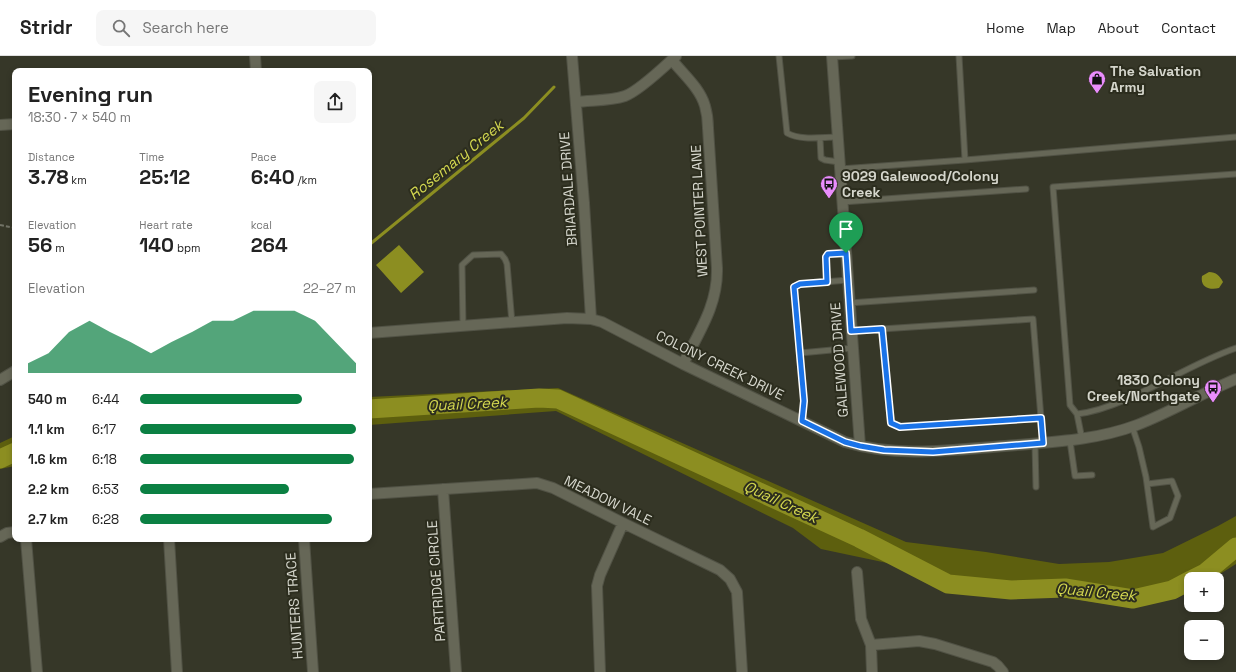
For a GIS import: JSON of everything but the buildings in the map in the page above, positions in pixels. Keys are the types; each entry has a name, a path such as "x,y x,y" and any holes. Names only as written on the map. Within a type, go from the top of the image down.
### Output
{"street":[{"path":"255,56 256,68"},
{"name":"BRIARDALE DRIVE","path":"572,56 584,203 591,319"},
{"name":"GALEWOOD DRIVE","path":"832,57 860,446"},
{"path":"576,102 614,99 626,95 638,88 674,58"},
{"name":"WEST POINTER LANE","path":"674,58 696,90 704,104 706,112 717,268 716,291 712,306 683,364"},
{"path":"0,126 12,124"},
{"name":"COLONY CREEK DRIVE","path":"372,333 567,318 591,319 602,322 625,333 683,364 845,442 884,450 933,452 1070,441 1102,435 1132,426 1166,412 1236,379"},
{"path":"0,380 12,373"},
{"name":"MEADOW VALE","path":"372,494 537,483 553,488 720,570 730,579 738,597 742,672"},
{"name":"PARTRIDGE CIRCLE","path":"443,489 456,672"},
{"path":"600,672 597,586 600,575 623,523"},
{"path":"0,537 7,533 12,532"},
{"path":"26,542 37,672"},
{"path":"169,542 177,672"},
{"name":"HUNTERS TRACE","path":"304,542 313,672"},
{"path":"857,572 861,619 871,645 872,672"},
{"path":"871,645 919,641 935,644 993,662 1003,672"}],"lane":[{"path":"779,56 787,133 794,137 838,137"},
{"path":"832,57 852,56"},
{"path":"960,56 965,160"},
{"path":"820,138 821,158 840,165 965,160 1236,137"},
{"path":"1082,439 1077,414 1070,405 1053,187 1236,174"},
{"path":"842,202 1026,189"},
{"path":"827,282 826,257 828,254 846,253"},
{"path":"463,326 462,265 472,255 501,254 505,258 507,264 512,323"},
{"path":"802,421 804,401 794,287 800,284 848,280"},
{"path":"849,303 1034,290"},
{"path":"851,331 1033,319 1041,418 1036,487"},
{"path":"882,329 891,423 900,427 1041,418"},
{"path":"800,353 853,348"},
{"path":"1077,414 1089,413 1150,389 1196,364 1236,348"},
{"path":"1132,426 1139,447 1147,484 1153,527 1170,518 1178,496 1172,482 1147,484"},
{"path":"1070,441 1075,476 1092,475"}],"path":[{"path":"0,225 12,227"}],"shaded area":[{"path":"399,245 424,272 401,293 376,265"},
{"path":"1209,272 1216,274 1222,280 1223,282 1219,288 1212,289 1204,286 1202,276"},
{"path":"558,388 906,542 986,552 1059,564 1109,562 1163,553 1236,516 1236,564 1223,572 1184,572 1184,594 1177,598 1120,606 1061,597 958,592 892,564 821,549 793,528 556,411 372,425 372,397"},
{"path":"12,437 12,467 0,469 0,443"}],"waterway":[{"name":"Rosemary Creek","path":"372,243 524,118 554,87"},
{"name":"Quail Creek","path":"372,409 539,398 558,399 859,538 948,584 1011,590 1065,588 1133,599 1172,590 1184,584"},
{"name":"Quail Creek","path":"0,459 12,453"},
{"name":"Quail Creek","path":"1206,572 1236,547"}],"place":[{"name":"The Salvation Army","path":"1097,94"},
{"name":"9029 Galewood/Colony Creek","path":"829,199"},
{"name":"1830 Colony Creek/Northgate","path":"1213,403"}],"route":[{"path":"846,253 851,331 882,329 891,423 900,427 1041,418 1043,443 933,452 884,450 845,442 802,421 804,401 794,287 800,284 827,282 826,257 828,254 846,253"}]}
